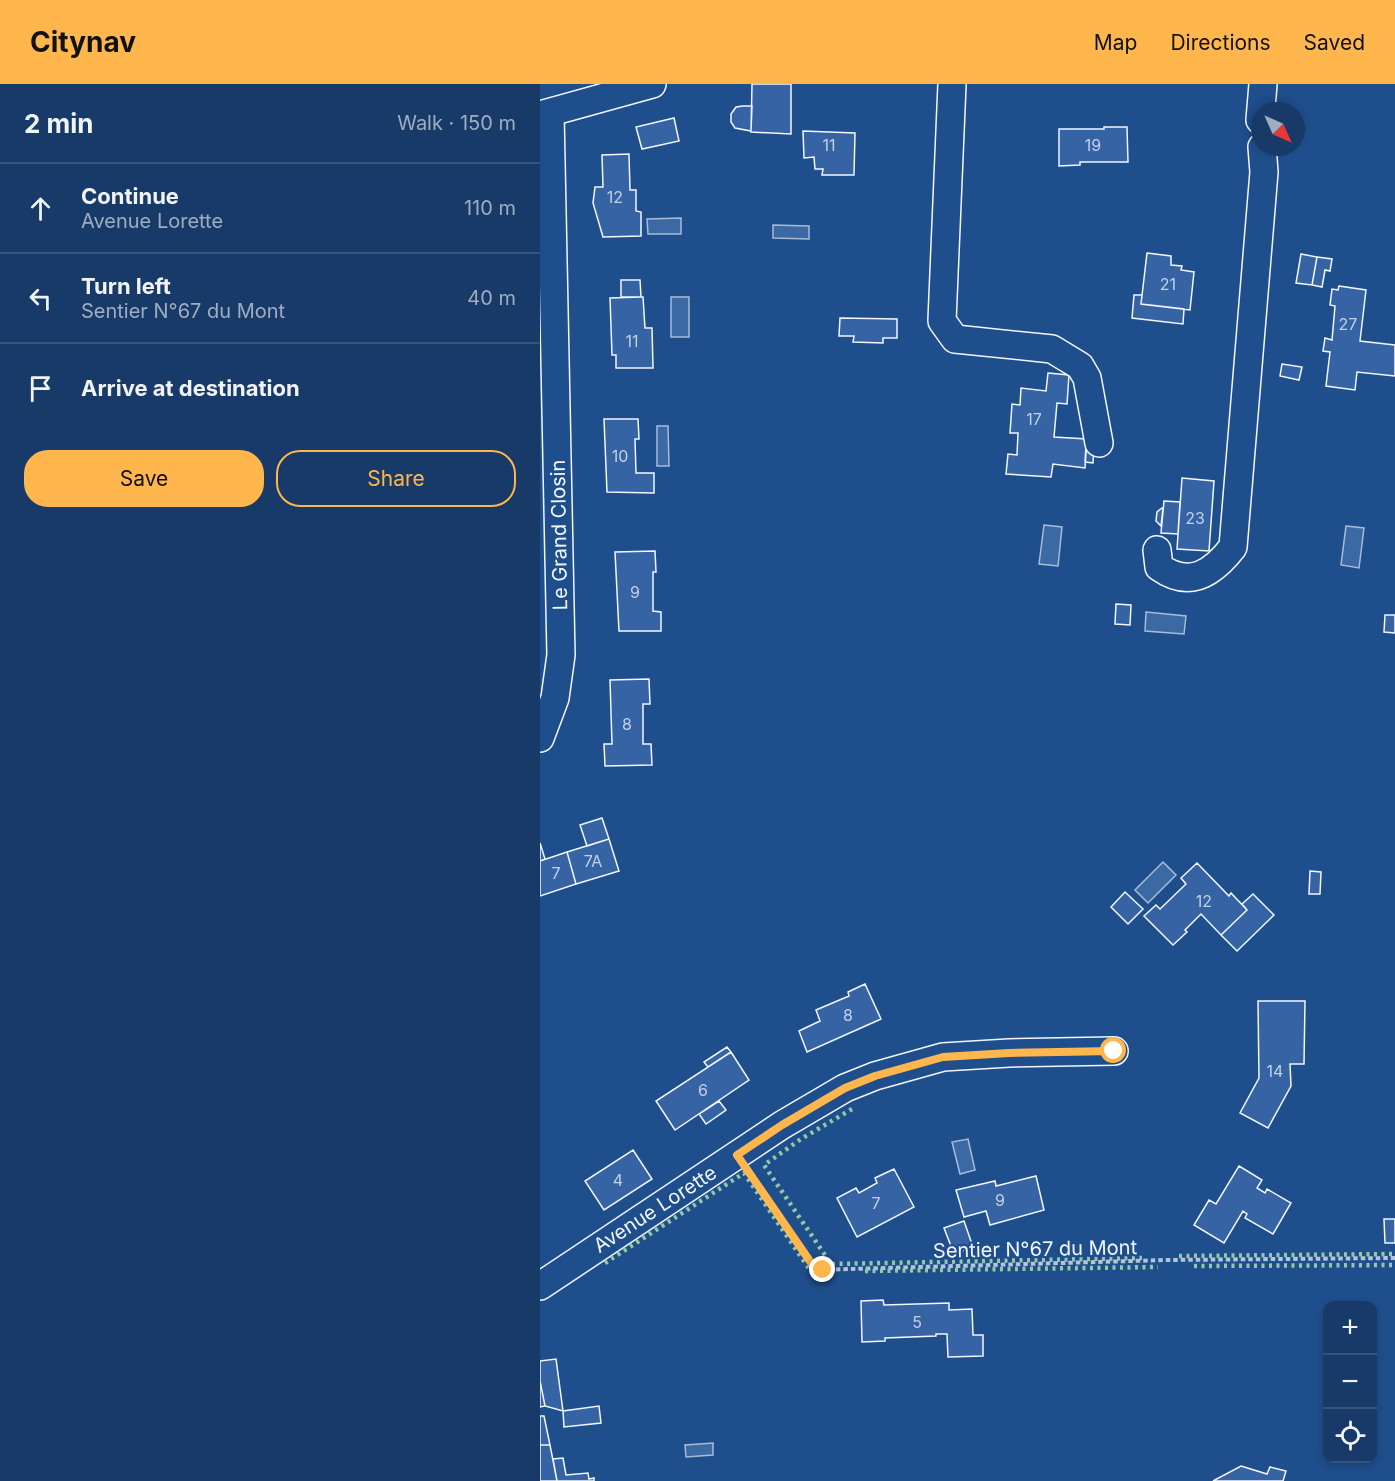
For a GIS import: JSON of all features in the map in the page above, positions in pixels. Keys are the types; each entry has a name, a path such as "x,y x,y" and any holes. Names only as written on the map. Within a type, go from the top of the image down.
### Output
{"street":[{"path":"545,114 652,84"},
{"path":"952,84 942,321 955,339 1052,349 1080,366 1087,378 1099,443"},
{"path":"1262,102 1263,84"},
{"name":"Le Grand Closin","path":"540,738 555,698 561,656 545,114"},
{"path":"1157,550 1159,567 1169,574 1197,578 1212,569 1233,547 1264,172 1263,156"},
{"name":"Avenue Lorette","path":"540,1286 782,1125 845,1088 875,1076 943,1057 1114,1051"}],"path":[{"name":"Sentier N°67 du Mont","path":"737,1155 816,1270 1166,1260 1395,1258"}],"water":[{"path":"681,218 681,234 648,234 647,219"},
{"path":"773,225 809,226 809,239 773,238"},
{"path":"671,297 689,297 689,337 671,337"},
{"path":"657,426 668,426 669,466 657,466"},
{"path":"1044,525 1062,527 1058,566 1039,564"},
{"path":"1346,526 1364,528 1359,568 1341,565"},
{"path":"1146,612 1186,616 1184,634 1145,631"},
{"path":"1163,862 1176,875 1148,903 1135,890"},
{"path":"968,1139 975,1170 960,1174 952,1142"},
{"path":"713,1443 713,1455 686,1457 685,1445"}],"building":[{"path":"752,84 791,84 791,134 751,132"},
{"path":"752,106 751,131 735,128 731,122 731,114 736,107"},
{"path":"674,118 679,141 642,149 636,127"},
{"path":"1104,127 1127,127 1128,162 1080,162 1080,165 1059,166 1059,129 1104,129"},
{"path":"803,131 855,133 854,175 822,175 823,169 815,169 814,157 804,158"},
{"path":"629,154 630,190 636,190 636,211 641,212 641,236 603,237 593,203 595,187 603,187 602,155"},
{"path":"1147,253 1171,256 1171,265 1182,266 1181,270 1194,272 1190,310 1141,304"},
{"path":"1301,254 1317,257 1312,285 1296,283"},
{"path":"1317,257 1332,259 1330,271 1325,270 1322,287 1312,285"},
{"path":"621,280 640,280 641,297 621,297"},
{"path":"1339,286 1366,290 1360,341 1395,345 1395,376 1357,372 1355,390 1326,386 1330,352 1323,351 1325,338 1332,340 1335,306 1330,305 1332,289 1338,290"},
{"path":"1134,295 1142,295 1141,304 1184,309 1183,324 1132,318"},
{"path":"643,297 645,328 652,328 653,368 616,368 616,355 612,355 610,298"},
{"path":"840,318 897,319 897,338 883,338 883,343 853,342 854,336 839,336"},
{"path":"1282,364 1302,367 1299,380 1280,376"},
{"path":"1048,373 1069,375 1067,404 1057,403 1054,437 1087,439 1085,468 1053,464 1051,477 1006,474 1008,454 1017,455 1018,433 1010,433 1012,404 1020,405 1021,388 1046,391"},
{"path":"604,419 638,419 639,439 635,439 636,473 654,473 654,493 607,492"},
{"path":"1086,445 1094,446 1093,463 1085,462"},
{"path":"1182,478 1214,481 1209,551 1177,549"},
{"path":"1164,501 1180,502 1178,534 1161,533"},
{"path":"1162,508 1161,526 1156,521 1157,512"},
{"path":"655,551 653,611 661,612 661,631 619,631 615,552"},
{"path":"1116,604 1131,605 1130,625 1115,624"},
{"path":"1385,615 1395,615 1395,633 1384,632"},
{"path":"649,679 650,704 643,704 643,744 651,744 652,765 605,766 604,744 612,744 610,680"},
{"path":"602,818 609,839 587,846 580,825"},
{"path":"609,839 619,871 576,884 567,852"},
{"path":"540,843 545,859 540,861"},
{"path":"567,852 576,884 540,896 540,861"},
{"path":"1197,863 1229,896 1231,893 1247,910 1221,935 1201,914 1173,945 1144,916 1156,905 1160,909 1186,884 1181,878"},
{"path":"1310,871 1321,872 1320,894 1309,894"},
{"path":"1125,892 1143,909 1128,924 1111,907"},
{"path":"1253,894 1274,915 1237,951 1221,935 1247,910 1242,904"},
{"path":"865,984 881,1019 807,1052 799,1031 820,1021 816,1010 849,996 848,992"},
{"path":"1258,1001 1305,1001 1304,1064 1290,1064 1291,1086 1268,1128 1240,1113 1259,1078"},
{"path":"727,1047 731,1052 708,1067 704,1062"},
{"path":"731,1052 749,1080 675,1130 656,1101"},
{"path":"719,1101 726,1110 706,1124 699,1114"},
{"path":"633,1150 652,1179 604,1210 585,1181"},
{"path":"1239,1166 1262,1180 1257,1188 1265,1193 1267,1189 1291,1203 1273,1234 1245,1218 1247,1214 1243,1211 1224,1243 1194,1225 1209,1200 1216,1204"},
{"path":"894,1169 914,1207 857,1237 837,1198 856,1188 859,1193 877,1183 875,1178"},
{"path":"1036,1176 1044,1210 990,1225 986,1211 964,1217 956,1190 995,1181 996,1186"},
{"path":"1384,1219 1395,1219 1395,1243 1385,1243"},
{"path":"964,1221 973,1247 954,1254 944,1228"},
{"path":"883,1300 884,1305 949,1303 949,1310 972,1309 973,1335 983,1335 983,1356 948,1357 947,1334 885,1338 885,1341 862,1342 861,1301"},
{"path":"556,1359 563,1411 545,1406 540,1381 540,1361"},
{"path":"540,1381 545,1406 540,1407"},
{"path":"599,1406 601,1423 564,1427 563,1411"},
{"path":"540,1416 544,1416 550,1445 540,1445"},
{"path":"540,1445 550,1445 557,1481 540,1481"},
{"path":"563,1458 566,1475 588,1473 589,1479 594,1478 594,1481 557,1481 553,1459"},
{"path":"1241,1466 1267,1474 1270,1467 1286,1471 1283,1481 1213,1481"}],"hedge":[{"path":"852,1109 801,1139 764,1165 831,1264 1142,1258"},
{"path":"605,1263 744,1173 814,1276"},
{"path":"1179,1256 1395,1254"},
{"path":"1194,1266 1395,1265"},
{"path":"865,1271 1158,1267"}],"route":[{"path":"823,1270 816,1270 737,1155 845,1088 875,1076 943,1057 1114,1051"}]}
